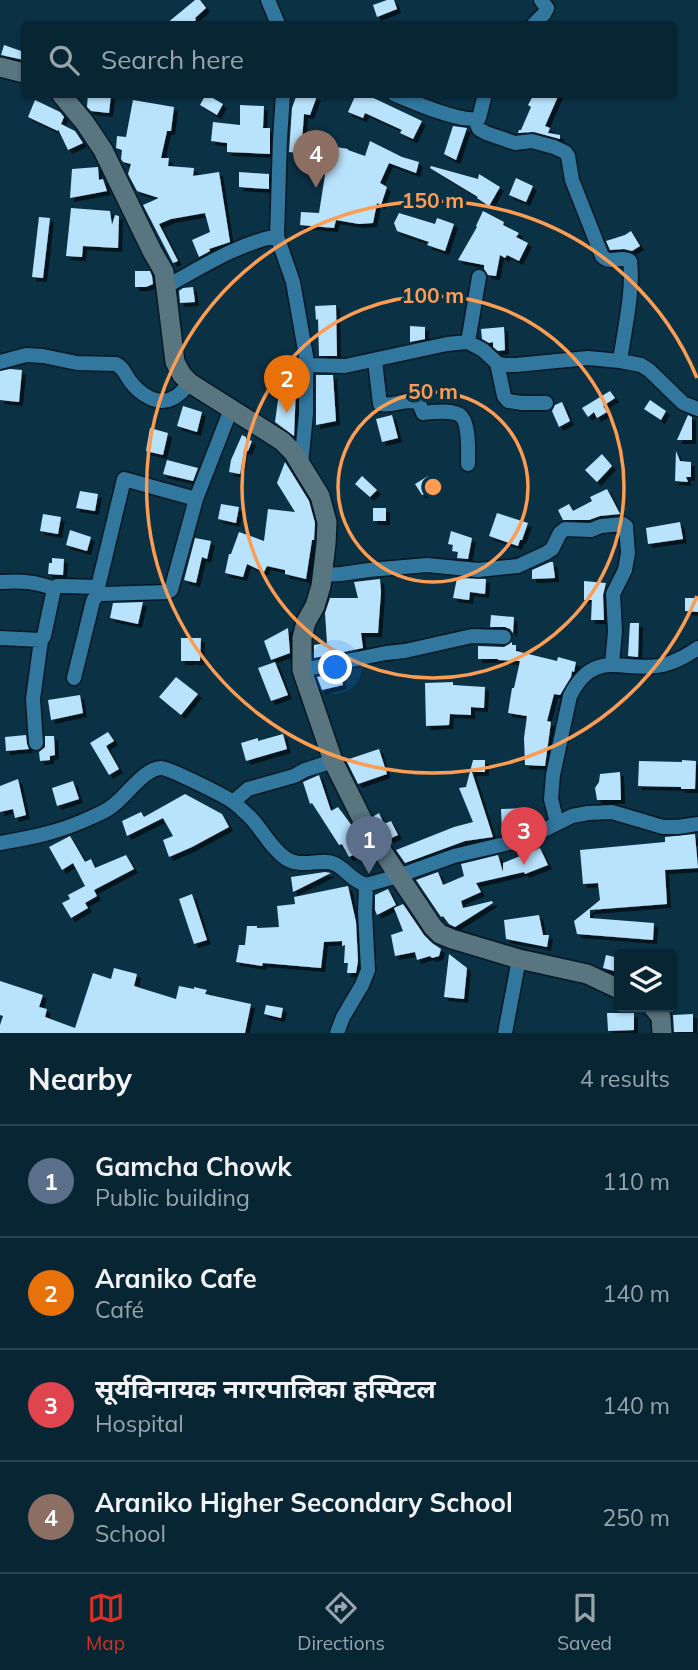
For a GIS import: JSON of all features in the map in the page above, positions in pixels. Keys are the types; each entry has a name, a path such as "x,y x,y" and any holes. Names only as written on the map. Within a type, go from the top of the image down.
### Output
{"street":[{"path":"268,0 277,21"},
{"path":"537,21 547,8 541,0"},
{"path":"0,67 21,72"},
{"path":"64,98 103,150 164,272 172,345 175,362 182,375 190,383 282,441 293,452 325,508 327,522 323,575 318,598 306,622 302,670 333,761 366,827 440,934 519,959 587,974 614,987"},
{"path":"284,98 277,236 293,282 307,365 301,465"},
{"path":"404,98 441,112 475,120"},
{"path":"475,120 479,118 484,98"},
{"path":"475,120 479,128 486,133 515,143 532,141 554,147 568,156 572,180 602,256 609,260 627,258 630,261 631,281 620,361"},
{"path":"166,286 228,253 277,236"},
{"path":"468,342 479,277"},
{"path":"307,365 345,366 468,342 504,365 588,358 641,365 683,403 698,410"},
{"path":"0,362 26,355 77,363 116,364 121,366 136,389 148,398 163,401 174,398 190,383"},
{"path":"375,361 380,404 391,405 413,400 419,403 423,413 444,412 459,414 463,418 467,426 468,464"},
{"path":"497,363 504,396 508,401 546,404"},
{"path":"36,743 33,699 41,640 54,589 62,586 98,590 102,594 170,591 196,499 231,409"},
{"path":"74,678 124,480 196,499"},
{"path":"323,575 427,565 478,570 517,566 552,549 565,529 591,530 601,526 624,524 627,529 628,553 625,570 612,594 615,631 612,665"},
{"path":"1,582 34,582 54,589"},
{"path":"302,670 472,636 504,637"},
{"path":"0,638 41,640"},
{"path":"557,823 551,799 553,775 570,696 575,687 589,672 597,668 612,665 663,665 698,648"},
{"path":"233,802 248,789 333,761"},
{"path":"0,843 41,836 79,823 110,808 150,771 160,768 233,802 251,818 285,859 294,863 336,864 348,875 366,885 454,856 526,839 572,816 588,813 612,812 663,827 698,824"},
{"path":"337,1033 368,970 366,885"},
{"path":"505,1033 519,959"},
{"path":"657,1012 661,1017 662,1033"}],"building":[{"path":"195,0 200,0 206,8 194,21 170,21"},
{"path":"394,0 397,9 377,17 373,5"},
{"path":"4,45 21,51 21,59 1,55"},
{"path":"88,98 111,98 109,113 91,111 87,107"},
{"path":"204,98 213,98 223,104 217,115 200,105"},
{"path":"296,98 316,98 310,115 304,114 302,141 348,149 365,156 370,141 402,157 419,162 416,173 389,163 380,183 387,187 381,205 377,203 373,223 359,224 336,220 334,228 300,225 301,212 319,213 328,156 298,150 298,153 289,152 292,108"},
{"path":"354,98 373,98 422,121 413,139 400,133 402,130 365,113 363,118 348,112"},
{"path":"532,98 557,98 545,126 550,128 548,133 560,135 560,139 534,132 518,133 531,107 528,105"},
{"path":"35,100 60,112 64,117 61,124 75,131 83,143 68,150 58,129 28,117"},
{"path":"133,100 174,107 171,131 167,131 161,158 169,158 168,166 194,168 193,176 219,172 230,242 209,249 210,251 199,257 192,240 210,232 205,213 171,219 159,224 178,261 173,263 143,205 159,198 137,191 128,174 131,164 123,162 122,150 116,148 117,136 126,137"},
{"path":"240,105 264,106 263,128 270,128 270,154 227,152 227,143 211,141 213,122 240,125"},
{"path":"453,126 467,128 456,160 444,154"},
{"path":"431,166 478,179 479,174 500,187 489,206 430,168"},
{"path":"98,167 99,180 103,179 107,191 70,198 72,169"},
{"path":"239,172 269,174 269,189 239,187"},
{"path":"516,178 533,186 526,202 509,195"},
{"path":"71,208 110,211 112,225 115,215 119,216 118,248 83,246 82,257 66,256"},
{"path":"483,211 504,222 503,225 519,233 516,237 528,243 519,261 507,255 505,258 500,255 496,276 488,275 484,265 458,260"},
{"path":"399,213 435,224 437,218 454,224 445,251 427,245 429,242 397,231 394,223"},
{"path":"39,217 50,218 43,278 32,277"},
{"path":"631,231 640,246 632,251 610,250 606,241"},
{"path":"135,271 150,271 153,284 135,287"},
{"path":"193,287 195,302 180,303 179,291"},
{"path":"336,305 337,356 319,356 315,306"},
{"path":"410,326 425,327 425,339 410,342"},
{"path":"504,327 505,350 498,351 493,347 493,342 482,339 481,329"},
{"path":"22,370 19,402 0,400 0,371"},
{"path":"316,375 333,375 336,421 316,425"},
{"path":"280,385 296,387 294,436 275,422"},
{"path":"610,391 615,398 603,406 607,412 597,418 594,412 588,417 582,408"},
{"path":"650,400 666,411 661,420 644,409"},
{"path":"562,402 570,421 559,427 552,411 555,405"},
{"path":"183,406 202,412 197,432 177,426"},
{"path":"392,415 398,438 382,442 376,419"},
{"path":"688,415 692,417 692,440 677,440"},
{"path":"150,428 168,433 163,455 146,451"},
{"path":"242,435 252,441 248,451 244,450 240,474 229,472 231,460"},
{"path":"676,451 680,461 691,462 691,477 686,477 688,482 675,481"},
{"path":"602,454 612,466 597,482 585,470"},
{"path":"167,460 198,468 193,481 163,474"},
{"path":"285,462 309,501 315,523 306,579 267,566 264,572 247,564 243,577 225,573 229,554 239,532 264,541 268,509 295,512 277,483"},
{"path":"362,476 377,490 370,497 355,484"},
{"path":"428,476 435,488 422,495 415,484"},
{"path":"607,489 620,514 589,520 563,520 558,510 569,504 573,511 592,501 590,497"},
{"path":"80,491 98,494 95,511 76,508"},
{"path":"221,504 239,507 236,523 218,519"},
{"path":"373,508 386,508 386,521 373,521"},
{"path":"497,513 528,523 518,546 489,536"},
{"path":"43,514 61,517 58,534 40,531"},
{"path":"680,522 683,539 648,544 646,528"},
{"path":"70,530 91,537 87,551 66,545"},
{"path":"451,531 472,538 468,559 457,558 458,552 452,551 453,545 448,544"},
{"path":"195,538 211,541 207,559 202,557 196,583 184,580"},
{"path":"52,558 64,559 63,575 48,574"},
{"path":"553,562 555,578 532,579 532,570"},
{"path":"457,578 486,579 485,594 470,592 469,600 453,598"},
{"path":"380,579 378,633 361,633 363,648 314,658 314,645 327,643 325,613 330,598 358,598 354,582"},
{"path":"584,581 606,583 603,595 604,620 591,620 592,600 584,600"},
{"path":"685,598 698,598 698,612 685,611"},
{"path":"143,602 138,624 110,618 113,603"},
{"path":"491,615 514,617 513,633 505,627 490,627"},
{"path":"630,623 639,623 638,657 628,656"},
{"path":"288,628 290,653 271,660 264,641"},
{"path":"181,638 201,638 200,661 181,661"},
{"path":"512,642 512,645 516,645 516,651 557,661 558,657 576,662 574,672 572,671 560,695 554,694 547,721 551,722 545,766 525,765 524,738 527,716 508,713 520,661 478,659 478,646 504,647"},
{"path":"275,662 288,695 271,701 258,668"},
{"path":"340,672 343,685 322,690 317,677"},
{"path":"176,677 198,694 181,715 159,697"},
{"path":"453,682 453,685 485,687 484,708 471,707 471,715 450,714 449,725 426,726 425,683"},
{"path":"80,695 83,713 51,720 48,700"},
{"path":"108,732 114,741 106,746 119,769 109,775 90,743"},
{"path":"283,734 287,749 246,761 241,743"},
{"path":"26,735 29,749 6,751 5,737"},
{"path":"45,736 54,736 55,755 50,756 50,760 40,761 39,752 45,747"},
{"path":"379,749 387,774 358,784 346,760"},
{"path":"473,760 485,760 485,772 472,772 493,837 465,841 405,863 396,850 473,822 459,788 466,787"},
{"path":"639,761 696,761 695,789 638,786"},
{"path":"620,772 621,800 597,800 595,788 600,774"},
{"path":"319,775 331,811 338,807 365,849 349,857 312,803 310,804 303,782"},
{"path":"18,779 26,815 15,818 13,809 0,812 0,786"},
{"path":"73,781 79,799 57,806 52,788"},
{"path":"185,794 222,814 229,827 169,857 163,840 173,836 163,818 127,836 122,821 141,812 144,817"},
{"path":"525,808 525,825 502,832 501,809"},
{"path":"379,813 384,824 391,821 398,835 389,839 374,816"},
{"path":"695,834 698,868 665,870 667,904 590,910 590,918 654,923 653,940 577,934 574,921 600,900 598,883 583,884 580,850 665,842 665,837"},
{"path":"70,836 85,862 91,859 95,868 126,855 134,869 94,890 97,896 85,903 88,908 71,918 62,903 70,899 68,895 85,886 73,863 62,870 49,847"},
{"path":"540,848 548,865 525,874 524,872 476,883 481,892 461,901 463,908 492,901 493,903 455,927 441,917 416,880 438,872 443,885 464,876 461,864 498,855 503,872 503,863"},
{"path":"331,873 293,892 291,877"},
{"path":"348,886 356,922 356,973 347,973 348,963 344,963 345,945 342,946 342,941 324,942 321,968 263,963 262,966 236,962 239,945 245,945 247,926 279,927 277,906 295,904 294,897"},
{"path":"388,889 396,905 377,915 375,895"},
{"path":"192,894 207,940 194,944 179,899"},
{"path":"403,904 424,935 441,949 439,956 417,960 415,952 395,956 391,935 403,931 394,908"},
{"path":"539,915 543,935 549,935 547,947 506,939 504,920"},
{"path":"449,954 467,968 464,999 444,997"},
{"path":"606,955 614,957 614,971 603,968"},
{"path":"114,968 137,974 134,986 176,999 179,986 194,987 207,990 205,994 251,1004 245,1033 0,1033 3,1016 0,1015 0,981 43,995 39,1007 47,1009 45,1017 75,1028 93,973 111,979"},
{"path":"266,1005 283,1008 281,1018 264,1014"},
{"path":"607,1013 634,1013 634,1030 608,1031"},
{"path":"693,1014 693,1032 674,1032 673,1015"}],"place":[{"name":"Araniko Higher Secondary School","path":"316,188"},
{"name":"Araniko Cafe","path":"287,413"},
{"name":"सूर्यविनायक नगरपालिका हस्पिटल","path":"524,865"},
{"name":"Gamcha Chowk","path":"369,874"}]}
